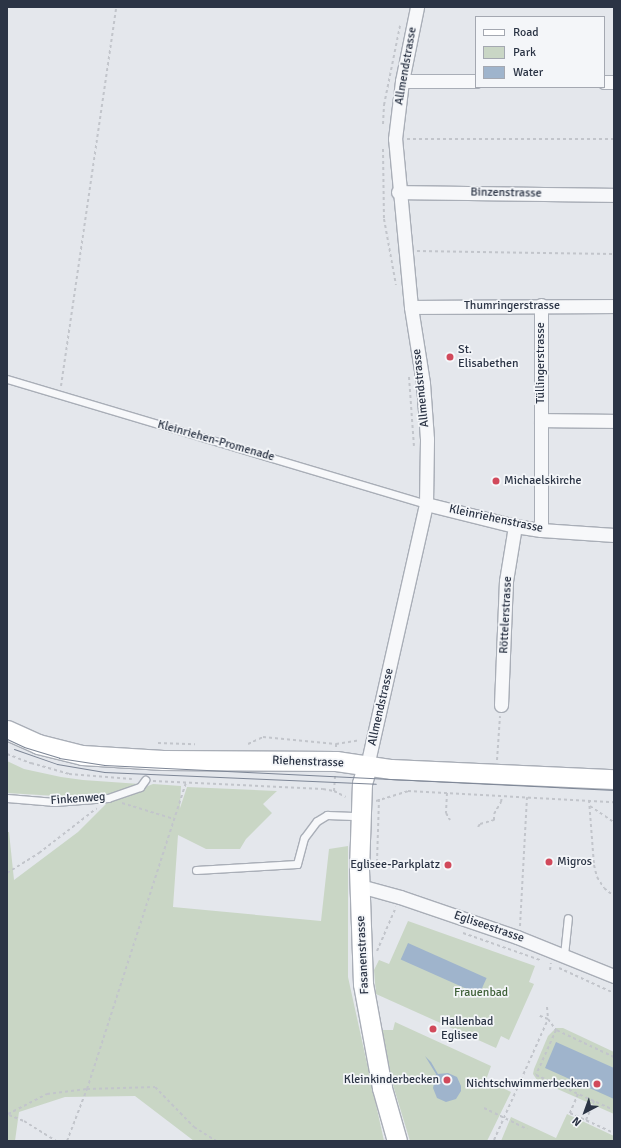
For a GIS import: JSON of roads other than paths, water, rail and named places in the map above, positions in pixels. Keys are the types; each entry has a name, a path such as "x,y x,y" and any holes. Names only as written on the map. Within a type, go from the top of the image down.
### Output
{"main road":[{"name":"Riehenstrasse","path":"7,730 38,744 82,755 163,760 336,753 367,766 406,770 614,779"},
{"name":"Fasanenstrasse","path":"367,766 362,783 359,869 363,990 382,1088 397,1141"}],"street":[{"name":"Allmendstrasse","path":"367,766 426,504 427,438 423,383 411,307 398,192 395,139 402,81 417,7"},
{"path":"402,81 475,81"},
{"name":"Binzenstrasse","path":"398,192 614,195"},
{"name":"Thumringerstrasse","path":"411,307 541,305 614,306"},
{"name":"Tüllingerstrasse","path":"541,305 541,530"},
{"name":"Tüllingerstrasse","path":"541,420 614,421"},
{"name":"Kleinriehenstrasse","path":"426,504 515,526 541,530 614,535"},
{"name":"Röttelerstrasse","path":"501,705 506,581 515,526"},
{"name":"Egliseestrasse","path":"360,886 400,897 517,936 614,976"}],"lane":[{"name":"Kleinriehen-Promenade","path":"7,379 426,504"},
{"name":"Finkenweg","path":"7,798 55,802 108,798 140,787 145,780"},
{"path":"196,870 297,864 304,838 317,821 327,815 360,816"},
{"path":"564,955 568,918"}],"water":[{"name":"Frauenbad","path":"408,943 487,978 479,994 401,959"},
{"name":"Nichtschwimmerbecken","path":"556,1042 614,1068 614,1099 545,1068"},
{"name":"Kleinkinderbecken","path":"425,1056 431,1062 438,1074 448,1073 457,1077 461,1086 461,1091 456,1099 446,1102 437,1098 433,1088 436,1074"}],"tram line":[{"path":"7,739 24,747 59,758 104,765 614,790"},
{"path":"14,749 57,764 104,772 376,784"}],"place":[{"name":"St. Elisabethen","path":"450,357"},
{"name":"Michaelskirche","path":"496,481"},
{"name":"Migros","path":"549,862"},
{"name":"Eglisee-Parkplatz","path":"448,865"},
{"name":"Hallenbad Eglisee","path":"433,1029"},
{"name":"Kleinkinderbecken","path":"447,1080"},
{"name":"Nichtschwimmerbecken","path":"597,1084"}]}
